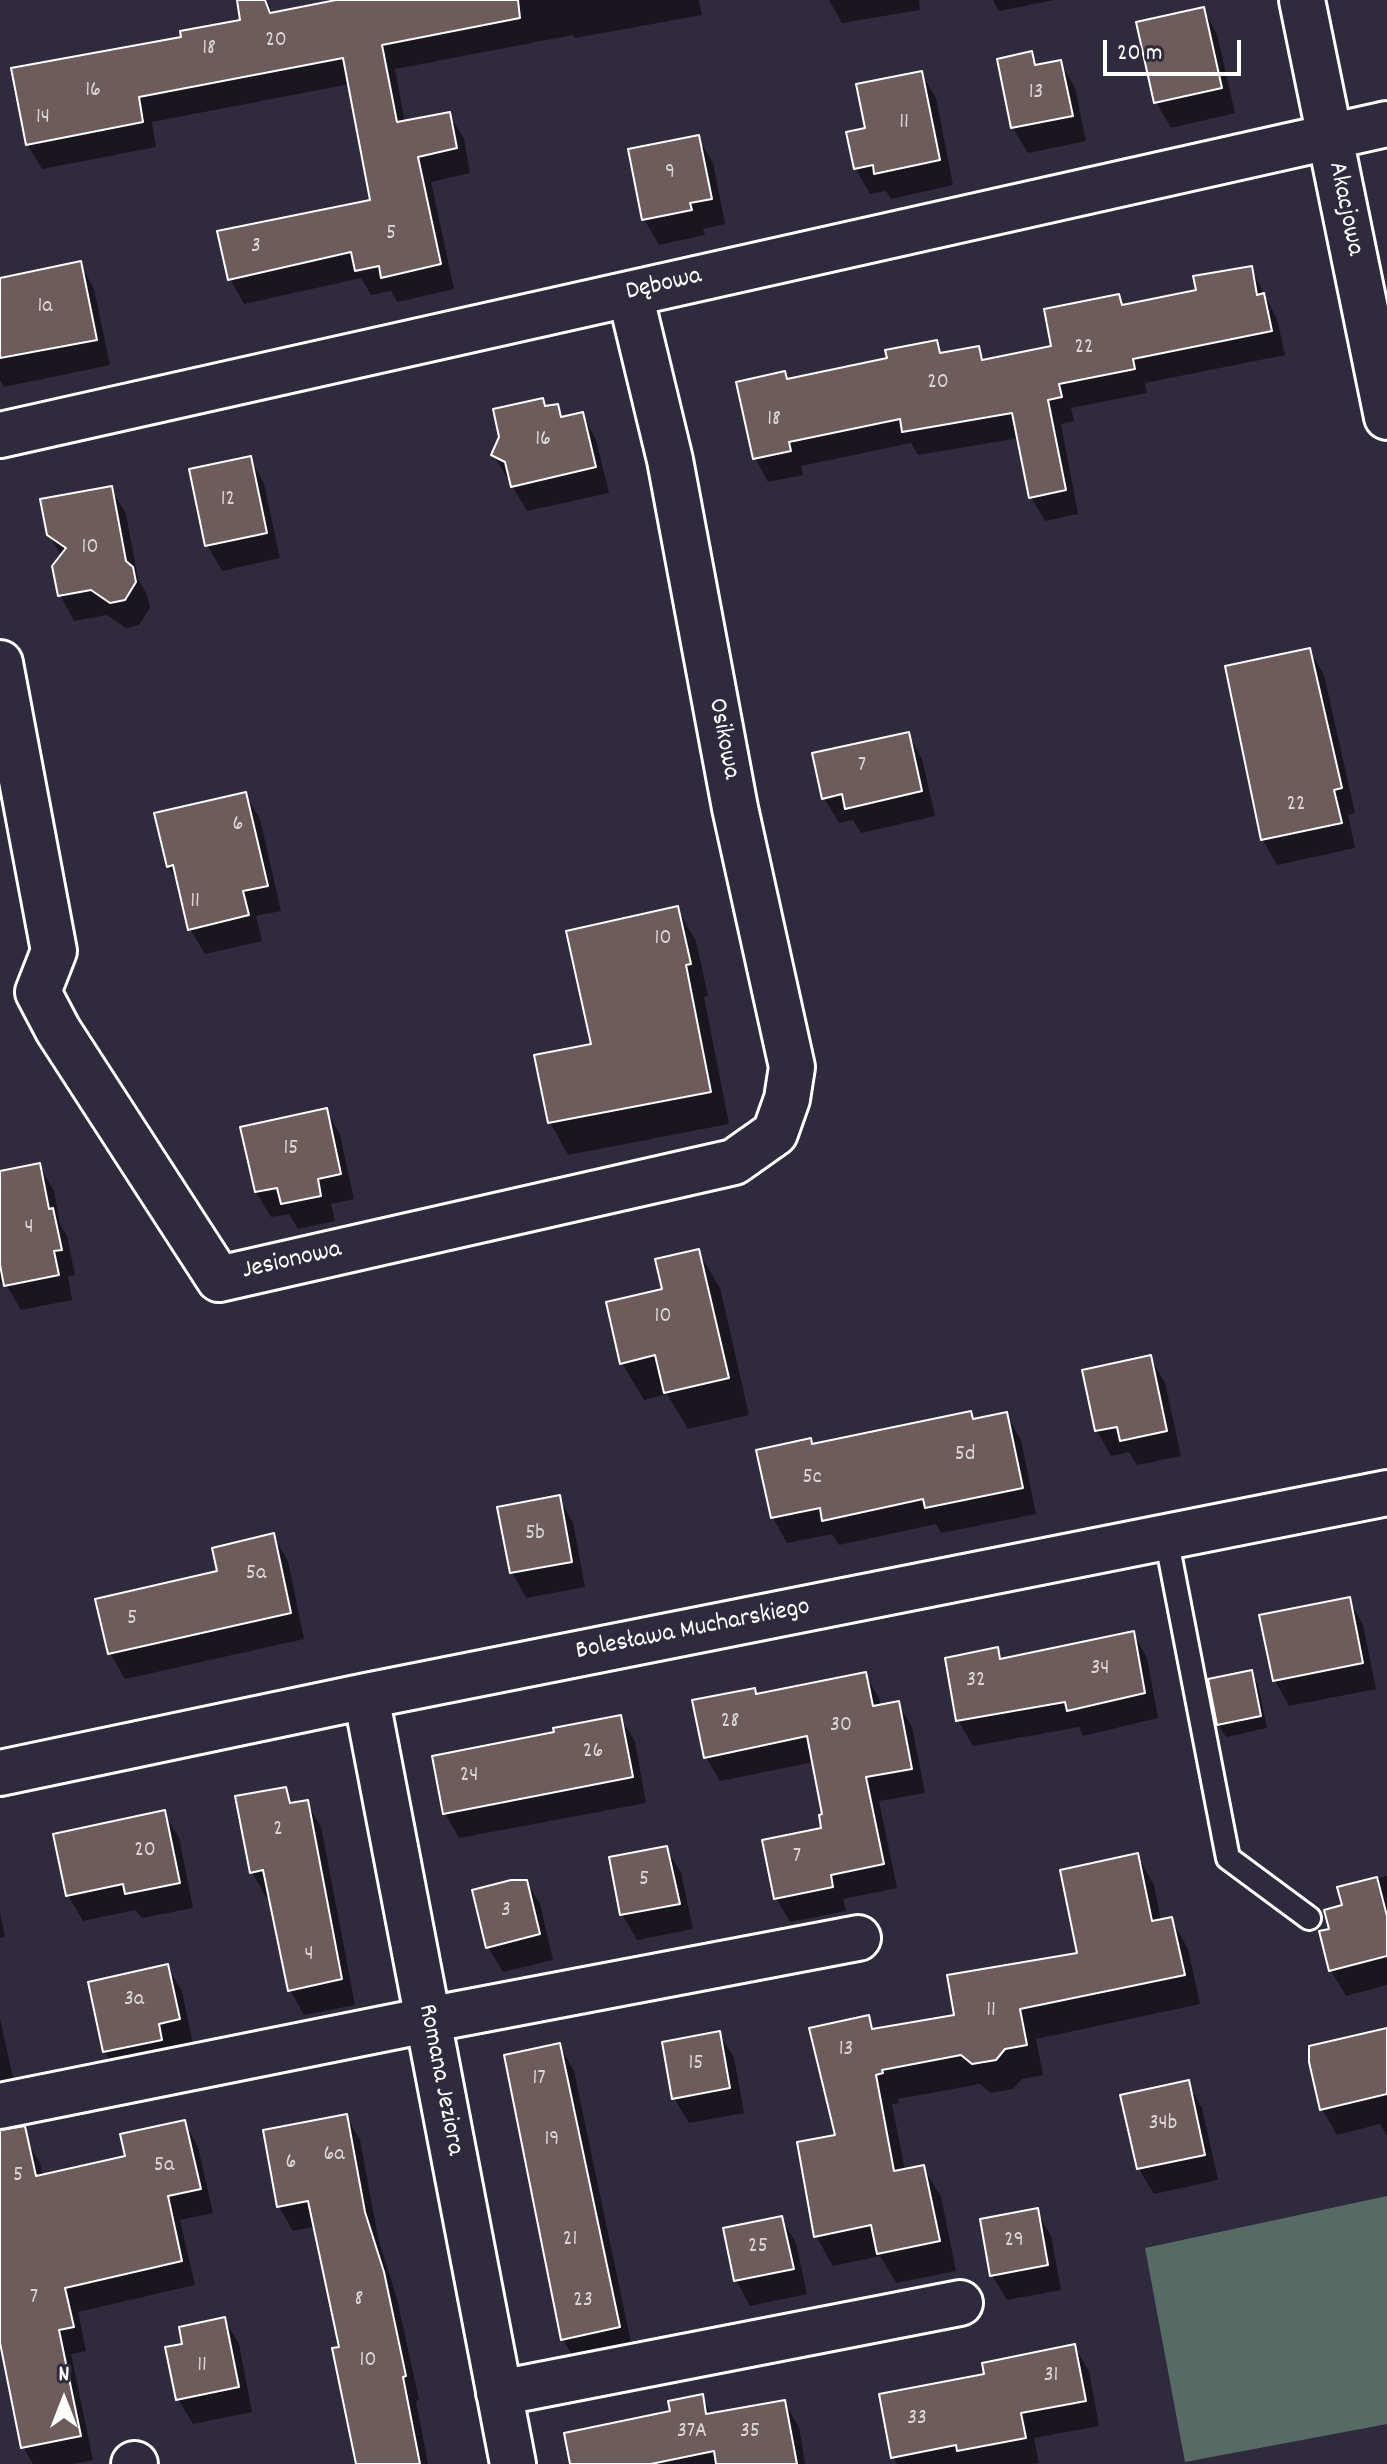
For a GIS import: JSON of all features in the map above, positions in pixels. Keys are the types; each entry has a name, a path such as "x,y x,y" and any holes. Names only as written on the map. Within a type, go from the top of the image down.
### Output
{"street":[{"name":"Akacjowa","path":"1302,0 1387,417"},
{"name":"Dębowa","path":"0,435 1387,124"},
{"name":"Osikowa","path":"630,294 670,460 735,808 792,1067 787,1099 775,1133 734,1162"},
{"path":"0,663 54,951 19,996"},
{"name":"Jesionowa","path":"19,996 58,1030 219,1279 734,1162"},
{"name":"Bolesława Mucharskiego","path":"0,1773 366,1696 1387,1493"},
{"name":"Romana Jeziora","path":"366,1696 513,2464"},
{"path":"0,2106 858,1938"},
{"path":"499,2393 960,2303"}],"lane":[{"path":"1166,1537 1228,1858 1309,1918"}],"green space":[{"path":"1387,2196 1387,2424 1185,2462 1145,2248"}],"building":[{"path":"237,0 265,0 270,13 336,0 518,0 520,18 382,45 397,122 450,112 457,148 418,157 441,264 381,278 379,266 355,271 351,252 228,280 217,231 370,200 343,58 139,97 143,122 26,145 11,68 181,37 180,31 240,20"},
{"path":"1204,7 1222,88 1154,103 1136,22"},
{"path":"1032,51 1035,65 1061,60 1073,116 1011,128 997,59"},
{"path":"922,71 940,160 874,174 873,165 854,169 846,132 865,128 856,84"},
{"path":"699,135 712,199 690,203 692,210 642,220 628,149"},
{"path":"81,261 97,340 0,358 0,278"},
{"path":"1252,266 1257,295 1264,293 1272,331 1133,359 1135,369 1059,384 1062,397 1048,400 1066,490 1029,498 1012,413 902,432 900,419 789,442 791,451 753,459 736,382 785,371 787,379 887,358 885,350 937,340 940,353 979,346 982,360 1051,346 1044,309 1119,294 1122,305 1196,290 1193,276"},
{"path":"543,398 545,406 558,404 561,417 583,412 596,467 511,487 505,462 491,455 499,437 493,409"},
{"path":"251,456 267,533 205,546 189,469"},
{"path":"112,486 126,561 133,567 136,582 125,600 110,603 91,590 58,596 52,566 66,548 47,535 40,499"},
{"path":"1310,648 1342,788 1334,790 1342,823 1261,840 1225,666"},
{"path":"909,732 922,791 845,809 842,794 822,799 812,753"},
{"path":"246,792 268,886 243,891 249,915 188,930 173,865 167,867 154,813"},
{"path":"678,906 691,964 686,965 711,1092 548,1123 534,1055 591,1044 566,931"},
{"path":"327,1108 341,1174 318,1179 321,1196 281,1204 277,1188 255,1192 240,1127"},
{"path":"40,1163 49,1209 53,1208 62,1250 54,1251 59,1275 4,1286 0,1265 0,1171"},
{"path":"699,1249 729,1378 664,1393 655,1355 620,1364 606,1302 662,1289 655,1259"},
{"path":"1151,1355 1167,1431 1120,1441 1117,1427 1095,1431 1082,1370"},
{"path":"971,1411 973,1419 1007,1412 1023,1488 925,1508 923,1499 822,1521 820,1508 771,1518 756,1450 811,1438 812,1444"},
{"path":"560,1495 572,1562 510,1573 497,1507"},
{"path":"274,1533 291,1613 108,1654 95,1599 217,1571 212,1548"},
{"path":"1350,1597 1363,1663 1273,1681 1259,1615"},
{"path":"1134,1631 1145,1693 1067,1711 1065,1702 956,1721 945,1658 998,1647 1000,1659"},
{"path":"1252,1670 1261,1716 1217,1725 1208,1679"},
{"path":"866,1672 873,1706 899,1701 912,1769 866,1777 884,1864 831,1875 833,1887 774,1899 762,1840 821,1828 819,1815 822,1814 807,1736 704,1758 692,1700 755,1688 756,1694"},
{"path":"621,1715 633,1777 443,1814 432,1756 554,1732 553,1728"},
{"path":"286,1787 290,1803 308,1800 342,1979 288,1991 263,1870 250,1873 235,1796"},
{"path":"165,1810 180,1883 125,1894 123,1884 66,1896 53,1834"},
{"path":"667,1846 680,1904 620,1915 609,1857"},
{"path":"1138,1853 1152,1921 1172,1917 1185,1975 1020,2009 1027,2045 1005,2049 996,2060 972,2064 961,2055 882,2070 883,2073 876,2075 894,2171 924,2165 940,2241 877,2254 871,2225 814,2237 797,2142 835,2135 809,2028 869,2015 872,2029 954,2015 947,1975 1077,1953 1060,1870"},
{"path":"1377,1877 1387,1916 1387,1956 1329,1971 1319,1931 1329,1929 1324,1910 1342,1905 1337,1887"},
{"path":"511,1880 527,1880 540,1934 486,1948 472,1890"},
{"path":"168,1964 180,2019 159,2024 162,2040 103,2052 88,1982"},
{"path":"1387,2028 1387,2094 1320,2110 1309,2062 1309,2046"},
{"path":"720,2031 730,2088 672,2099 662,2042"},
{"path":"560,2043 620,2327 561,2340 504,2055"},
{"path":"1189,2080 1205,2155 1137,2169 1120,2095"},
{"path":"347,2114 365,2212 384,2272 406,2376 403,2377 420,2464 356,2464 332,2348 339,2347 308,2201 277,2207 263,2130"},
{"path":"185,2120 201,2189 168,2196 182,2261 65,2288 74,2327 59,2330 81,2436 21,2448 0,2343 0,2130 25,2126 36,2176 125,2156 120,2134"},
{"path":"1038,2208 1048,2265 990,2276 980,2219"},
{"path":"782,2216 794,2269 734,2281 723,2228"},
{"path":"225,2317 239,2387 176,2400 165,2347 182,2344 179,2327"},
{"path":"1075,2344 1086,2401 1021,2413 1026,2438 957,2451 956,2445 891,2458 879,2394 984,2374 982,2363"},
{"path":"703,2394 706,2414 785,2400 797,2464 716,2464 714,2451 651,2464 570,2464 564,2433 670,2411 668,2401"}]}
